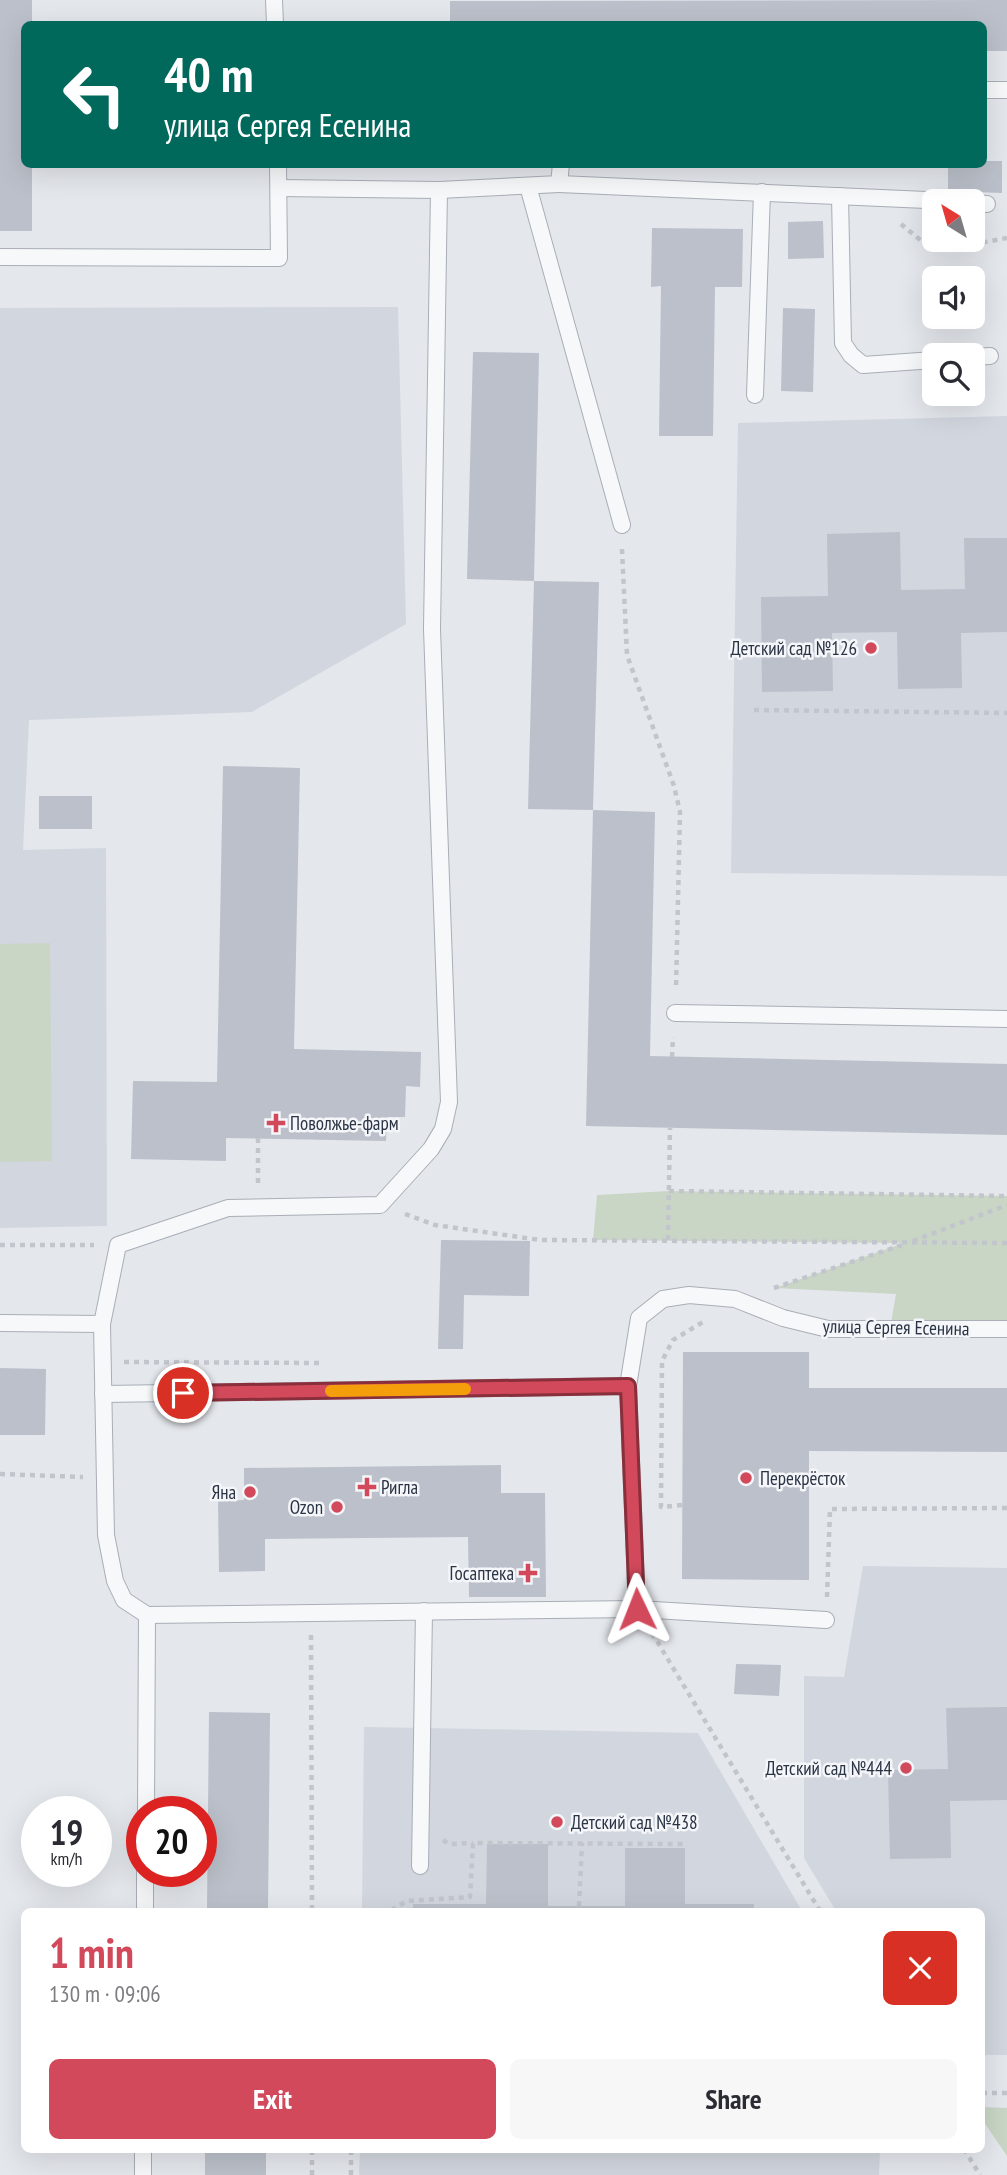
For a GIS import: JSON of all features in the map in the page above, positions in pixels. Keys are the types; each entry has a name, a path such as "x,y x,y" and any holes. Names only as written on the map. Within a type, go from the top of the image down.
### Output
{"lane":[{"path":"274,0 275,21"},
{"path":"987,90 1007,90"},
{"path":"0,257 279,258 278,168"},
{"path":"559,184 561,168"},
{"path":"279,188 439,190 559,184 922,199"},
{"path":"528,186 622,525"},
{"path":"439,190 432,629 449,1102 443,1129 431,1149 380,1205 228,1208 118,1245 102,1324 106,1535 115,1581 124,1600 147,1615 637,1609 826,1620"},
{"path":"755,395 762,192"},
{"path":"840,196 843,343 851,355 863,365 922,361"},
{"path":"985,356 990,356"},
{"path":"675,1013 1007,1019"},
{"name":"улица Сергея Есенина","path":"637,1609 628,1386 639,1318 663,1299 689,1296 738,1301 783,1318 828,1329 1007,1329"},
{"path":"0,1323 102,1324"},
{"path":"103,1394 628,1386"},
{"path":"420,1866 424,1611"},
{"path":"146,1796 147,1615"},
{"path":"145,1887 145,1908"},
{"path":"143,2153 143,2175"}],"path":[{"path":"882,197 902,225 925,244 948,249 1007,238"},
{"path":"622,525 627,655 674,786 680,812 678,957 672,1057"},
{"path":"754,710 1007,713"},
{"path":"668,1240 670,1128"},
{"path":"258,1138 258,1208"},
{"path":"669,1191 1007,1196"},
{"path":"380,1205 435,1225 540,1240 1007,1243"},
{"path":"682,1505 661,1507 662,1361 673,1340 738,1301 1007,1205"},
{"path":"0,1245 118,1245"},
{"path":"0,1474 105,1478"},
{"path":"826,1620 830,1509 1007,1508"},
{"path":"637,1609 818,1908"},
{"path":"311,1612 312,1908"},
{"path":"395,1908 407,1901 470,1897 473,1843 685,1844"},
{"path":"579,1906 582,1843"},
{"path":"985,2093 1007,2093"},
{"path":"312,2153 312,2175"},
{"path":"351,2153 351,2175"},
{"path":"966,2153 980,2175"}],"shaded area":[{"path":"398,307 406,624 252,712 29,720 23,850 106,848 107,1226 0,1228 0,308"},
{"name":"Детский сад №126","path":"1007,416 1007,876 731,873 738,423"},
{"name":"Детский сад №444","path":"863,1566 1007,1568 1007,2055 985,2055 985,1908 834,1908 804,1858 804,1676 844,1677"},
{"name":"Детский сад №438","path":"364,1727 698,1733 800,1908 362,1908"},
{"path":"360,2153 880,2153 879,2175 359,2175"}],"green space":[{"path":"50,943 52,1161 0,1162 0,944"},
{"path":"669,1191 1007,1196 1007,1329 890,1329 896,1294 775,1288 904,1243 593,1240 597,1195"},
{"path":"985,2107 1007,2108 1007,2156 985,2123"}],"building":[{"path":"0,0 32,0 32,21 21,21 21,168 32,168 32,231 0,231"},
{"path":"1007,0 1007,51 987,51 987,21 450,21 450,1"},
{"path":"987,161 1002,161 1002,193 985,192 985,189 948,189 948,168 987,168"},
{"path":"823,221 824,258 788,259 788,222"},
{"path":"652,228 743,229 742,287 715,287 713,436 659,436 661,286 651,287"},
{"path":"783,308 815,309 813,392 781,391"},
{"path":"473,352 539,353 534,581 467,579"},
{"path":"900,532 901,590 965,589 964,538 1007,538 1007,632 961,633 962,688 898,689 897,632 832,633 833,691 762,692 761,597 828,596 827,534"},
{"path":"534,581 599,582 593,810 528,809"},
{"path":"223,766 300,768 294,1049 421,1052 420,1087 406,1086 405,1117 387,1117 386,1141 226,1138 226,1161 131,1159 133,1081 217,1082"},
{"path":"39,796 92,796 92,829 39,829"},
{"path":"593,810 655,812 650,1056 1007,1064 1007,1135 586,1126"},
{"path":"441,1240 530,1241 529,1296 464,1295 463,1349 438,1349"},
{"path":"683,1352 809,1352 809,1388 1007,1388 1007,1452 809,1451 809,1580 682,1579"},
{"path":"0,1368 46,1369 45,1435 0,1435"},
{"path":"501,1465 501,1493 545,1493 546,1597 469,1597 468,1537 265,1539 265,1571 219,1572 218,1501 244,1500 244,1468"},
{"path":"736,1664 781,1665 779,1696 734,1694"},
{"path":"1007,1707 1007,1800 950,1801 951,1858 890,1859 888,1770 948,1769 946,1708"},
{"path":"209,1712 270,1713 268,1908 207,1908 207,1887 217,1887 217,1796 208,1796"},
{"path":"487,1844 548,1844 548,1906 625,1906 625,1848 685,1848 685,1904 754,1904 754,1908 413,1908 413,1904 486,1904"},
{"path":"205,2153 266,2153 266,2175 205,2175"}],"slow traffic":[{"path":"331,1391 465,1389"}],"place":[{"name":"Детский сад №126","path":"871,648"},
{"name":"Поволжье-фарм","path":"276,1123"},
{"name":"Перекрёсток","path":"746,1478"},
{"name":"Ригла","path":"367,1487"},
{"name":"Яна","path":"250,1492"},
{"name":"Ozon","path":"337,1507"},
{"name":"Госаптека","path":"528,1573"},
{"name":"Детский сад №444","path":"906,1768"},
{"name":"Детский сад №438","path":"557,1822"}],"route":[{"path":"183,1393 628,1386 637,1609"}]}
